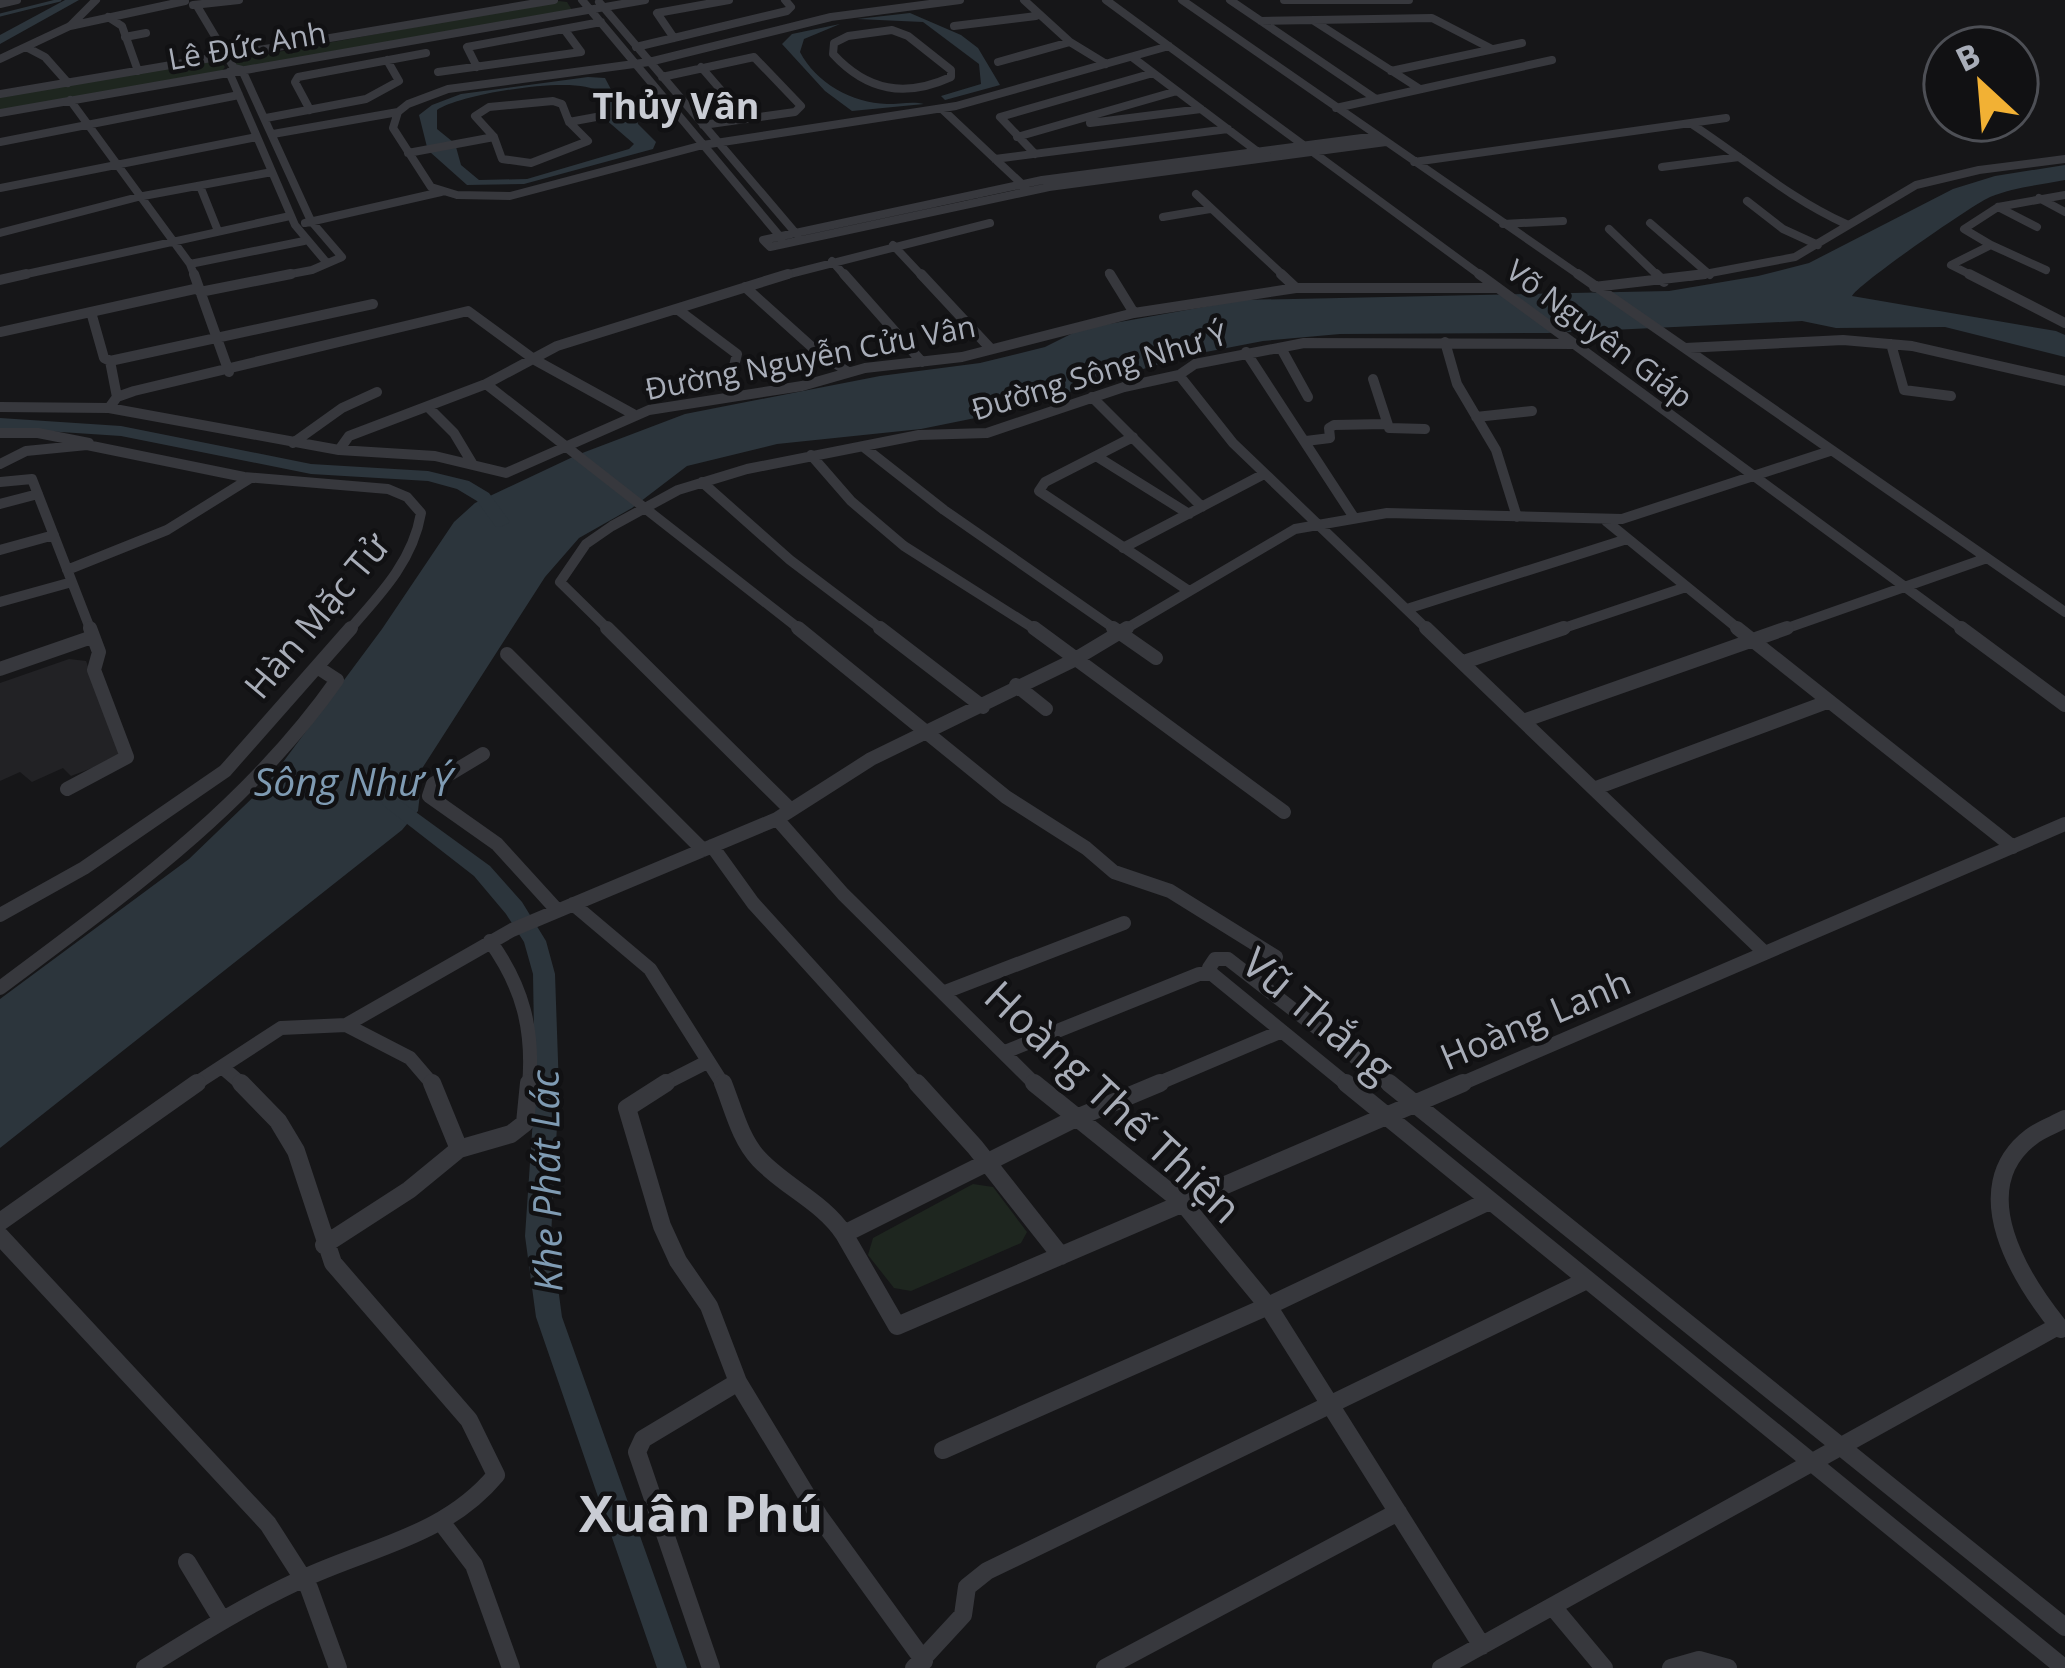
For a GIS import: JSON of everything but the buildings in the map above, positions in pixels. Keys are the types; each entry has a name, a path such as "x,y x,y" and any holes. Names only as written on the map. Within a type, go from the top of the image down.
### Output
{"street":[{"path":"0,4 17,0"},
{"path":"70,26 96,0"},
{"path":"0,59 70,26 185,1 196,6 239,0"},
{"name":"Lê Đức Anh","path":"0,94 554,0"},
{"path":"583,0 597,6 636,47 799,237"},
{"name":"Lê Đức Anh","path":"0,112 645,0"},
{"path":"674,38 656,15 729,0"},
{"path":"636,47 790,9 784,0"},
{"path":"824,0 841,15"},
{"path":"273,134 398,112 419,98 448,89 649,62 841,15 960,0"},
{"path":"1024,0 1036,16 1106,64"},
{"name":"Võ Nguyên Giáp","path":"1106,0 2065,705"},
{"name":"Võ Nguyên Giáp","path":"1182,0 2065,612"},
{"path":"1229,0 1376,99"},
{"path":"1284,0 1409,0"},
{"path":"1358,1 1365,19"},
{"path":"0,332 343,257 311,221 266,118 196,6"},
{"path":"597,6 601,22 634,64 783,240"},
{"path":"954,26 1036,16"},
{"path":"107,17 122,26 138,71"},
{"path":"1261,21 1432,18 1492,49"},
{"path":"1233,36 1312,20 1420,89"},
{"path":"477,68 467,46 601,22"},
{"path":"438,72 581,52 564,29"},
{"path":"125,37 146,33"},
{"path":"864,33 908,33 953,75 916,89 887,92 866,85 835,56 834,43 864,33"},
{"path":"417,40 448,89"},
{"path":"998,62 1070,42"},
{"path":"1391,71 1522,43"},
{"path":"0,280 218,231 311,221 441,192 510,196 703,145 942,109 1169,46"},
{"path":"26,47 46,57 68,83"},
{"path":"310,110 295,82 298,76 426,53"},
{"path":"662,77 754,57 801,106 795,112 703,124"},
{"path":"1132,57 1258,152"},
{"path":"266,118 366,99 396,84 398,79 387,60"},
{"path":"1336,107 1552,60"},
{"path":"700,67 746,119"},
{"path":"235,70 239,94 292,220 304,241 327,263"},
{"path":"1035,154 999,122 1000,116 1153,73"},
{"path":"1017,137 1177,91"},
{"path":"0,122 3,141 239,94"},
{"path":"70,100 190,264 230,372"},
{"path":"558,101 568,122 587,142 531,163 504,161 494,136 475,116 489,107 558,101"},
{"path":"942,109 1026,187 1382,139"},
{"path":"1049,128 1201,109"},
{"path":"568,122 634,110"},
{"path":"398,112 393,128 424,180 441,192"},
{"path":"1414,162 1726,118"},
{"path":"1693,125 1783,185 1795,201 1846,224"},
{"path":"995,159 1228,129"},
{"path":"408,153 494,136"},
{"path":"0,188 257,137"},
{"path":"766,244 1026,187 1258,152 1309,149"},
{"path":"1662,166 1739,157"},
{"path":"1595,288 1710,275 1795,257 1916,185 1979,170 2065,159"},
{"path":"0,233 138,197 272,172"},
{"path":"200,186 218,231"},
{"path":"1196,194 1297,288"},
{"path":"2046,270 1964,229 1998,207 2065,195"},
{"path":"2038,198 2065,212"},
{"path":"1747,200 1783,229 1818,245"},
{"path":"1998,207 2037,227"},
{"path":"1163,217 1210,209"},
{"path":"1503,224 1563,221"},
{"path":"339,450 349,436 486,385 557,346 832,261 990,223"},
{"path":"1650,223 1710,275"},
{"path":"1609,229 1664,282"},
{"path":"190,264 304,241"},
{"path":"1991,244 1951,266 2065,323"},
{"path":"893,245 990,348"},
{"path":"832,261 922,362"},
{"path":"1109,273 1133,314"},
{"path":"745,286 813,348 848,372"},
{"name":"Đường Nguyễn Cửu Vân","path":"0,406 109,408 339,450 435,456 506,473 566,450 633,414 922,362 1133,314 1297,288 1500,290"},
{"path":"91,313 104,358 110,361 373,304"},
{"path":"676,309 737,354 733,370"},
{"path":"109,408 117,397 468,311 535,360 633,414"},
{"path":"1676,344 1843,340 1892,344 2065,381"},
{"path":"1445,342 1457,384 1496,450 1517,517"},
{"name":"Đường Sông Như Ý","path":"644,504 702,482 811,455 919,435 987,433 1092,397 1179,375 1195,364 1246,352 1304,343 1571,342"},
{"path":"1892,344 1904,391 1951,396"},
{"path":"1282,350 1308,397"},
{"path":"1246,352 1353,516"},
{"path":"110,361 117,397"},
{"path":"1179,375 1264,474 1410,608 1765,953"},
{"path":"1372,379 1390,430 1426,429"},
{"path":"486,385 566,450 644,504 923,734 1114,872 1170,891 1276,957"},
{"path":"293,443 342,408 377,392"},
{"path":"1092,397 1202,506"},
{"path":"429,408 454,434 472,463"},
{"path":"1475,417 1532,410"},
{"path":"1306,440 1330,438 1329,428 1334,425 1386,424"},
{"path":"0,433 70,438 105,447"},
{"path":"1133,437 1045,482 1039,490 1186,589"},
{"name":"Hàn Mặc Tử","path":"0,464 27,447 105,447 249,478 380,488 403,494 421,513 416,542 384,591 225,771 84,868 0,915"},
{"path":"865,448 944,510 1156,658"},
{"path":"346,1025 512,930 784,814 871,759 1072,661 1262,544 1317,522 1418,512 1606,521 1756,478 1830,451"},
{"path":"811,455 851,500 904,546 1009,610 1072,661 1284,812"},
{"path":"1096,456 1189,514"},
{"path":"1124,548 1264,474"},
{"path":"0,602 167,530 249,478"},
{"path":"0,482 32,479 99,652 94,670 127,757 67,789"},
{"path":"702,482 790,560 983,706"},
{"path":"0,504 38,494"},
{"name":"Hoàng Thế Thiện","path":"644,504 586,544 560,582 784,814 843,894 1073,1119 1183,1203 1268,1306 1482,1646"},
{"path":"1606,521 1827,703 2013,847"},
{"path":"0,550 53,535"},
{"path":"1410,608 1627,539"},
{"path":"1526,720 1987,558"},
{"path":"1464,662 1686,587"},
{"path":"0,669 92,637"},
{"path":"507,653 708,848 987,1162 1061,1256"},
{"path":"0,988 188,845 246,793 285,752 337,680 317,667"},
{"path":"1016,685 1046,709"},
{"path":"1596,788 1827,703"},
{"path":"483,754 433,784 429,796 497,844 558,910 650,969 686,1020 707,1062 718,1072 743,1135 759,1159 835,1220 844,1234 1073,1119 1282,1031"},
{"name":"Hoàng Lanh","path":"844,1234 897,1326 2065,824"},
{"path":"945,992 1124,923"},
{"path":"324,1245 410,1190 459,1149 511,1134 525,1123 533,1060 526,1004 518,980 490,941"},
{"name":"Vũ Thắng","path":"2064,1668 1384,1117 1212,974 1212,963 1221,959 1247,971 2065,1627"},
{"path":"1005,1052 1199,974 1212,974"},
{"path":"0,1222 260,1038 281,1028 346,1025 404,1050 428,1071 459,1149"},
{"path":"707,1062 640,1096 627,1108 662,1226 678,1261 709,1306 737,1382 819,1516 919,1664 963,1615 967,1587 987,1571 1587,1280"},
{"path":"145,1668 222,1620 307,1577 442,1523 481,1497 496,1475 490,1453 331,1261 304,1166 275,1111 222,1067"},
{"path":"1441,1668 2061,1329 2014,1265 1999,1206 2001,1180 2011,1158 2027,1139 2065,1119"},
{"path":"943,1450 1268,1306 1489,1201"},
{"path":"0,1236 154,1404 251,1501 307,1577 326,1617 338,1668"},
{"path":"711,1668 638,1452 644,1438 737,1382"},
{"path":"1105,1668 1398,1512"},
{"path":"442,1523 474,1565 511,1668"},
{"path":"187,1562 222,1620"},
{"path":"1553,1607 1604,1668"},
{"path":"1671,1668 1682,1660 1705,1659 1728,1668"}],"shaded area":[{"path":"567,2 572,10 245,68 235,66 233,60"},
{"path":"220,60 225,67 222,71 0,110 0,96"},
{"path":"69,659 86,661 121,757 71,776 63,768 32,782 20,772 0,781 0,683"},
{"path":"973,1184 993,1187 1027,1232 1021,1243 911,1291 894,1288 868,1255 873,1238"}],"water":[{"path":"910,13 961,35 978,48 1000,85 945,100 941,96 981,84 979,64 923,22 857,19"},
{"path":"840,24 804,39 800,52 815,73 861,100 924,104 852,111 825,91 782,44 792,34"},
{"path":"605,78 615,97 632,108 601,114 599,92 587,87 545,86 493,93 437,110 437,129 453,142 427,147 419,115 432,105 461,94"},
{"path":"635,112 638,124 656,142 653,149 524,184 467,185 430,152 456,147 461,165 479,180 527,179 629,149 634,144 604,118"},
{"name":"Sông Như Ý","path":"2065,165 2065,180 1990,197 1916,245 1852,296 2056,331 2065,335 2065,357 1945,327 1836,328 1802,321 1548,333 1340,334 1263,341 1185,356 1005,412 921,429 777,444 687,466 632,508 579,538 545,577 423,767 418,811 402,830 0,1148 0,999 189,859 266,785 382,629 454,522 475,503 577,455 685,414 880,376 980,363 1045,347 1081,329 1242,300 1669,291 1758,276 1809,263 1953,189 1995,176"}],"waterway":[{"path":"0,15 60,0"},
{"name":"Sông Như Ý","path":"0,40 73,0"},
{"name":"Sông Như Ý","path":"0,423 121,431 311,469 428,476 463,485 483,497 501,522"},
{"name":"Khe Phát Lác","path":"391,801 482,871 535,941 544,974 547,1089 538,1236 549,1317 672,1668"}],"district":[{"name":"Thủy Vân","path":"676,105"},
{"name":"Xuân Phú","path":"701,1512"}]}
